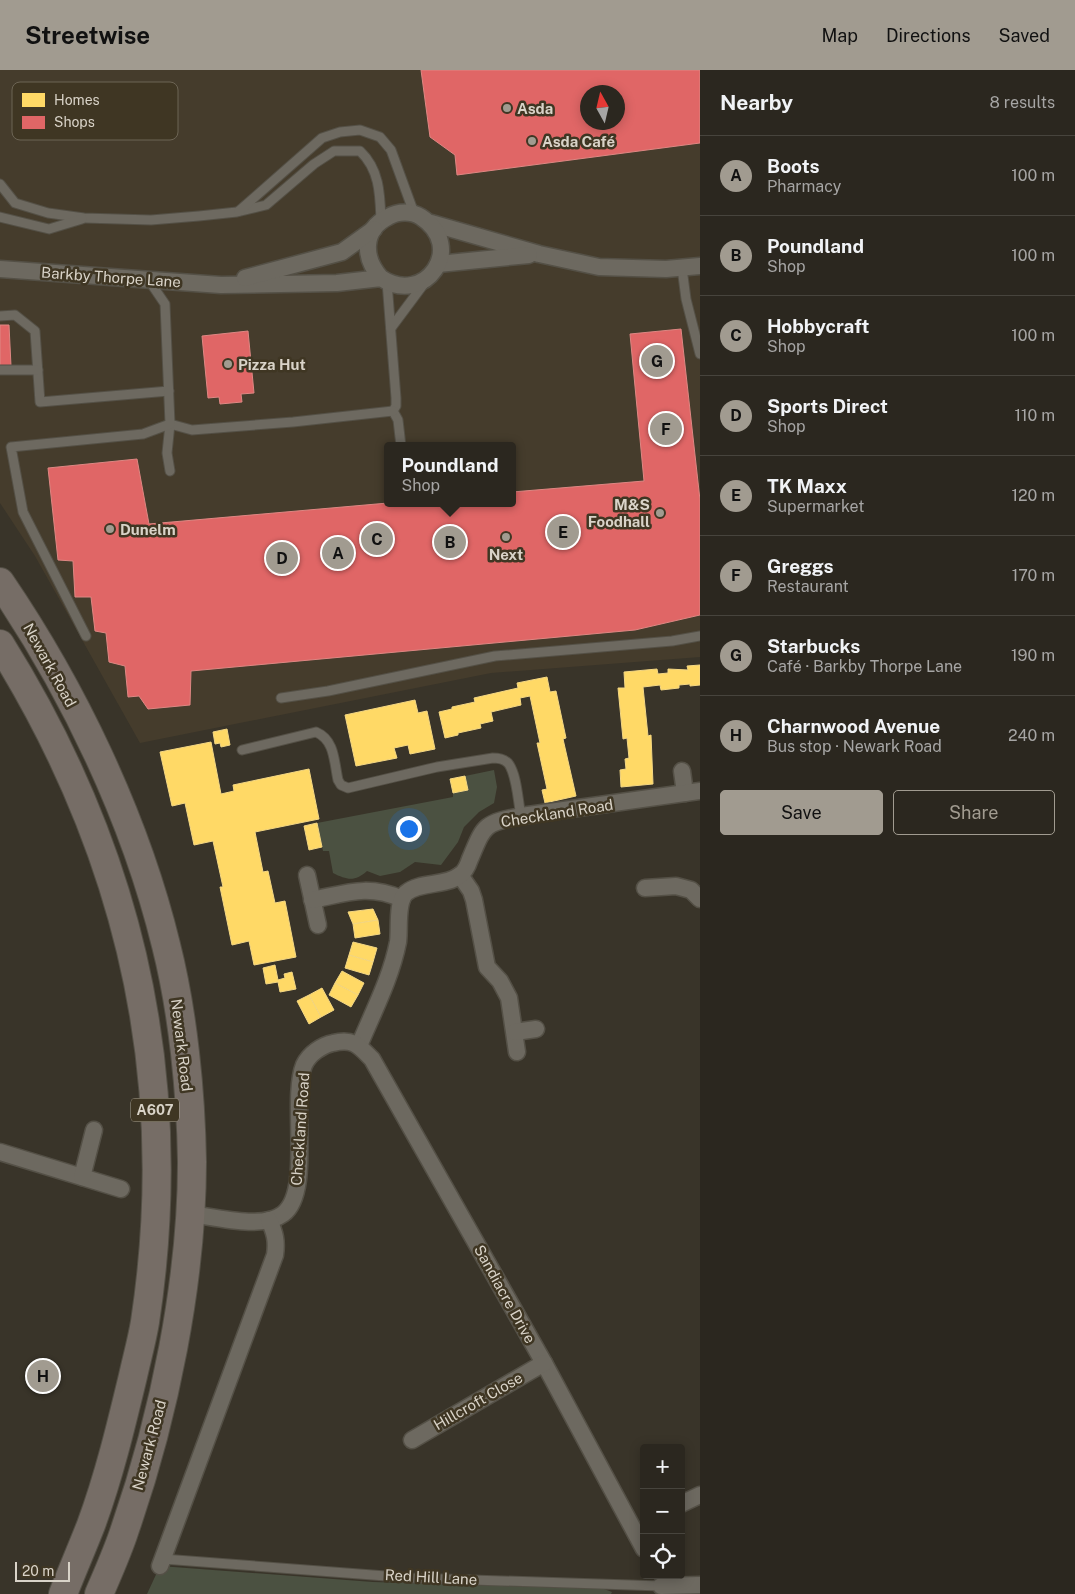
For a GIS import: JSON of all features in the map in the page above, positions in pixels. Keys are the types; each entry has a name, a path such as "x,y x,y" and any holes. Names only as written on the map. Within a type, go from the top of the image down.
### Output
{"highway":[{"name":"Newark Road","path":"0,582 38,640 91,742 130,831 149,884 167,946 182,1028 192,1162 190,1214 177,1325 155,1428 125,1530 99,1594"},
{"name":"Newark Road","path":"0,644 21,678 70,772 99,844 116,894 133,954 148,1031 156,1120 156,1209 145,1323 116,1442 92,1523 63,1594"}],"street":[{"name":"Barkby Thorpe Lane","path":"221,284 342,252 390,215 401,213 414,213 431,223 539,254 599,267 666,269 700,266"},
{"path":"431,223 441,242 441,254 434,271"},
{"path":"377,225 368,244 369,260 374,270 384,280"},
{"name":"Barkby Thorpe Lane","path":"0,269 221,284 337,283 384,280 406,286 418,284 434,271 539,254"},
{"name":"Checkland Road","path":"460,875 468,866 481,833 488,826 501,820 521,816 692,792 682,771"},
{"path":"307,874 318,925"},
{"path":"359,1046 389,975 398,940 402,899 406,893 420,887 460,875 471,891 474,900 487,967 500,981 509,998 517,1052"},
{"path":"646,888 676,886 691,890 700,899"},
{"path":"312,900 375,890 402,899"},
{"path":"515,1032 536,1029"},
{"name":"Checkland Road","path":"190,1214 255,1223 284,1214 291,1204 298,1186 300,1083 304,1065 312,1054 328,1044 344,1040 359,1046"},
{"name":"Sandiacre Drive","path":"359,1046 372,1059 639,1527"},
{"path":"82,1176 94,1130"},
{"path":"0,1152 121,1189"},
{"path":"162,1563 275,1255 276,1234 269,1220"},
{"name":"Hillcroft Close","path":"412,1440 544,1363"},
{"path":"685,1502 700,1495"},
{"name":"Red Hill Lane","path":"661,1585 700,1585"}],"lane":[{"path":"237,212 322,138 340,132 360,130 380,137 391,150 414,213"},
{"path":"0,184 16,203 48,213 84,218 151,220 237,212 266,205 314,164 334,151 360,151 374,168 380,192 377,225"},
{"path":"0,217 50,229 84,218"},
{"path":"682,268 686,299 700,354"},
{"path":"392,328 434,271"},
{"path":"148,279 165,304 170,471"},
{"path":"384,280 392,328 391,342 396,398 396,406 393,411"},
{"path":"0,316 15,315 35,331 40,402 169,390"},
{"path":"2,371 38,370"},
{"path":"86,636 23,512 11,447 143,434 170,424 192,430 293,422 393,411"},
{"path":"393,411 398,420 401,442"},
{"path":"281,698 328,691 495,656 672,641 700,636"},
{"path":"242,750 316,732 323,735 331,744 338,780 341,786 348,788 436,767 493,758 502,759 508,763 513,774 521,816"},
{"name":"Red Hill Lane","path":"162,1563 412,1578 661,1585"}],"shaded area":[{"path":"0,70 700,70 700,657 491,673 140,743 35,556 0,503"}],"green space":[{"path":"494,770 497,787 494,803 479,812 464,827 458,842 441,865 415,862 400,872 380,876 367,871 359,877 351,879 333,873 329,851 323,851 317,823 453,797 453,793 468,790 465,776"},
{"path":"160,1566 373,1582 604,1589 612,1592 611,1594 147,1594"}],"building: Homes":[{"path":"700,665 700,685 679,685 679,688 661,690 660,685 643,687 648,736 651,735 653,784 621,787 620,770 626,769 625,759 629,758 627,738 623,739 618,688 625,688 624,672 657,669 658,674 668,673 668,669 688,670 687,666"},
{"path":"547,677 550,692 556,691 566,738 563,739 576,796 545,803 542,790 547,789 537,743 540,743 530,696 520,698 521,705 491,712 493,721 480,724 481,728 445,738 439,712 475,702 474,698 518,688 517,683"},
{"path":"415,700 418,713 427,711 435,749 410,754 408,745 394,748 397,758 356,766 345,715"},
{"path":"227,729 230,745 221,747 220,743 215,744 213,732"},
{"path":"211,742 221,794 234,791 233,785 309,769 319,819 255,832 263,872 268,871 275,903 285,901 296,957 254,965 249,941 232,945 220,887 223,887 213,841 194,845 185,803 172,806 160,752"},
{"path":"465,776 468,790 453,793 450,779"},
{"path":"317,823 322,847 309,850 304,826"},
{"path":"373,909 378,920 353,924 348,912"},
{"path":"378,920 380,934 355,938 353,924"},
{"path":"353,942 377,948 373,962 349,955"},
{"path":"349,955 373,962 369,975 345,968"},
{"path":"275,965 278,980 285,978 284,974 292,972 296,989 280,992 278,982 266,984 263,968"},
{"path":"342,971 364,983 358,995 335,983"},
{"path":"335,983 358,995 351,1007 329,995"},
{"path":"322,988 334,1010 321,1017 309,995"},
{"path":"309,995 321,1017 309,1024 297,1001"}],"building: Shops":[{"name":"Asda","path":"421,70 700,70 700,143 457,175 455,155 430,137"},
{"path":"0,325 9,325 11,366 0,367"},
{"path":"681,329 700,500 700,615 635,630 191,671 190,705 148,709 139,696 128,697 125,666 109,662 106,633 95,631 91,597 75,597 73,561 58,560 48,468 137,459 149,524 384,503 384,507 516,507 516,492 644,481 630,334"},
{"name":"Pizza Hut","path":"248,331 254,393 241,394 242,402 220,404 219,397 208,398 202,336"}],"place":[{"name":"Asda","path":"507,108"},
{"name":"Asda Café","path":"532,141"},
{"name":"Starbucks","path":"657,361"},
{"name":"Pizza Hut","path":"228,364"},
{"name":"Greggs","path":"666,429"},
{"name":"M&S Foodhall","path":"660,513"},
{"name":"Dunelm","path":"110,529"},
{"name":"TK Maxx","path":"563,532"},
{"name":"Next","path":"506,537"},
{"name":"Hobbycraft","path":"377,539"},
{"name":"Poundland","path":"450,542"},
{"name":"Boots","path":"338,553"},
{"name":"Sports Direct","path":"282,558"},
{"name":"Charnwood Avenue","path":"43,1376"}]}
